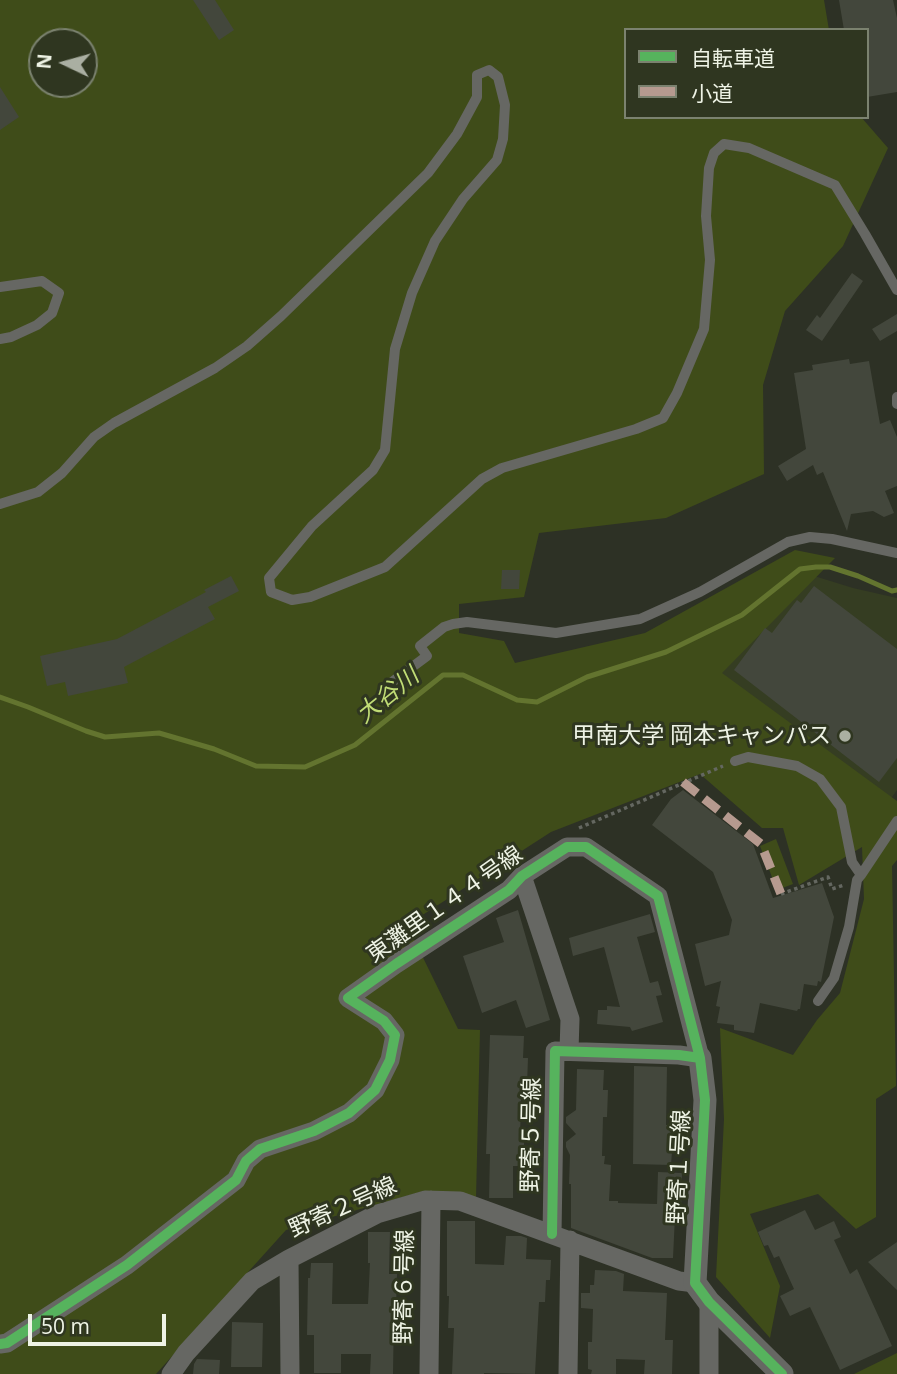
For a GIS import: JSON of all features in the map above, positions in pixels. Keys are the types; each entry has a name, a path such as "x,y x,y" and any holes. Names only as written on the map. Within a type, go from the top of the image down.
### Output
{"street":[{"name":"東灘里１４４号線","path":"0,1344 8,1343 127,1265 236,1180 246,1161 260,1149 314,1131 349,1113 375,1090 390,1060 395,1035 384,1021 348,998 509,890 522,876 567,847"},
{"path":"522,876 570,1019 569,1051 700,1058 657,896 586,847 567,847"},
{"name":"野寄５号線","path":"568,1374 555,1051 569,1051"},
{"name":"野寄１号線","path":"695,1283 705,1100 700,1058"},
{"name":"野寄２号線","path":"171,1374 186,1353 252,1281 289,1258 377,1214 425,1200 460,1201 680,1282 695,1283"},
{"name":"野寄６号線","path":"429,1374 431,1200"},
{"path":"289,1258 289,1374"},
{"path":"695,1283 709,1302 782,1374"},
{"path":"709,1302 709,1374"}],"lane":[{"path":"0,504 38,492 62,473 94,436 215,368 247,346 281,316 428,173 457,134 477,97 477,75 489,70 498,77 505,105 503,139 497,160 463,199 435,241 412,293 396,349 385,450 373,470 312,526 269,578 271,592 292,600 310,597 385,567 482,479 502,468 636,429 663,418 677,393 704,329 710,260 706,216 709,168 714,153 724,144 749,148 835,185 897,290"},
{"path":"0,287 42,281 59,293 52,313 37,325 0,339"},
{"path":"897,397 897,404"},
{"path":"392,682 427,656 420,646 444,627 453,624 467,622 556,633 640,619 700,592 788,542 810,537 897,553"},
{"path":"735,761 748,757 797,766 820,779 841,807 852,862 859,877"},
{"path":"818,1001 834,978 849,927 859,877 897,821"}],"path":[{"path":"567,847 565,838 574,830 735,761"},
{"path":"781,894 828,877 832,889 859,877"}],"shaded area":[{"name":"甲南大学 岡本キャンパス","path":"811,575 897,598 897,790 855,849 694,666"}],"green space":[{"path":"0,0 824,0 829,28 624,28 624,119 863,119 888,148 843,246 785,311 763,385 764,474 666,518 539,533 524,597 459,604 459,633 504,641 515,663 645,633 795,550 835,558 722,673 897,801 897,860 892,866 896,1086 876,1099 876,1217 856,1229 818,1194 750,1214 780,1286 770,1338 716,1277 724,1119 720,1028 793,1055 840,993 864,899 862,847 799,885 783,828 762,828 700,774 551,832 407,925 458,1029 480,1030 476,1198 424,1191 286,1230 156,1374 0,1374"},
{"path":"776,839 793,884 777,890 760,846"},
{"path":"897,1353 897,1374 854,1374"}],"building":[{"path":"193,0 215,0 234,30 219,40"},
{"path":"839,0 893,0 897,18 897,92 869,97 869,28 844,28"},
{"path":"0,87 19,117 0,130"},
{"path":"852,273 863,281 822,341 806,330 817,315 820,318"},
{"path":"897,314 897,331 880,341 872,329"},
{"path":"849,359 850,364 869,361 880,424 890,420 897,437 897,486 885,491 894,513 884,517 873,511 851,514 847,531 823,472 817,475 813,465 787,481 778,466 806,449 794,373 813,370 812,365"},
{"path":"502,570 520,570 519,589 501,589"},
{"path":"231,576 239,591 208,607 215,619 124,667 128,683 68,696 65,682 47,686 40,656 117,639"},
{"name":"甲南大学 岡本キャンパス","path":"814,586 897,649 897,758 879,782 734,670 765,628 772,633 797,600 801,603"},
{"path":"683,790 753,844 773,898 822,883 834,917 821,982 818,981 817,986 804,984 800,1009 797,1011 760,1003 754,1033 734,1030 734,1025 717,1023 720,1007 716,1006 721,981 705,986 695,944 729,935 732,920 713,872 652,825 671,799"},
{"path":"518,910 550,1020 526,1028 516,1000 482,1013 463,956 504,942 496,918"},
{"path":"650,914 655,932 637,937 650,983 658,981 662,995 656,996 663,1022 632,1031 630,1027 597,1024 598,1010 607,1010 607,1006 620,1007 604,947 573,956 569,938"},
{"path":"490,1035 524,1036 523,1058 528,1058 529,1100 521,1100 520,1138 524,1138 524,1154 520,1154 520,1166 513,1166 513,1198 489,1198 490,1154 486,1154"},
{"path":"634,1066 667,1067 666,1125 674,1125 671,1165 633,1164"},
{"path":"577,1069 604,1070 603,1090 608,1090 607,1117 603,1117 602,1156 605,1156 604,1164 611,1165 609,1201 657,1204 658,1172 682,1173 681,1216 675,1216 673,1258 652,1258 571,1228 570,1155 566,1142 576,1134 566,1123 566,1117 576,1110"},
{"path":"805,1210 815,1230 834,1221 841,1237 834,1240 850,1274 857,1269 892,1346 840,1370 810,1307 790,1316 780,1296 794,1289 779,1256 774,1258 768,1245 764,1246 758,1232"},
{"path":"447,1221 475,1221 475,1264 504,1265 506,1236 527,1238 526,1259 551,1260 550,1280 546,1280 545,1302 539,1302 535,1374 452,1374 454,1328 448,1328"},
{"path":"368,1232 390,1232 389,1274 397,1274 393,1374 370,1374 371,1354 341,1354 341,1373 314,1373 314,1335 307,1335 308,1278 311,1263 333,1263 332,1304 368,1304"},
{"path":"897,1242 897,1290 868,1262"},
{"path":"595,1270 624,1274 623,1291 667,1293 665,1340 673,1340 672,1374 644,1374 645,1360 616,1359 616,1374 591,1374 592,1370 588,1369 588,1342 592,1342 593,1309 581,1308 581,1293 590,1293 590,1285 594,1285"},
{"path":"232,1322 263,1323 262,1367 231,1367"},
{"path":"197,1359 220,1360 219,1374 193,1374"}],"waterway":[{"name":"大谷川","path":"0,697 105,737 159,733 214,749 256,766 305,767 355,745 443,675 463,675 517,700 537,702 587,677 666,652 742,615 800,569 830,567 892,591 897,590"}],"marked path":[{"path":"683,782 761,844 781,894"}],"cycle path":[{"path":"0,1344 7,1343 127,1265 236,1180 246,1161 260,1149 314,1131 349,1113 375,1090 390,1060 395,1035 384,1021 348,998 509,890 522,876 567,847 586,847 658,896 700,1058 705,1100 695,1283 709,1302 782,1374"},
{"path":"552,1234 555,1051 700,1058"}],"place":[{"name":"甲南大学 岡本キャンパス","path":"845,736"}]}
